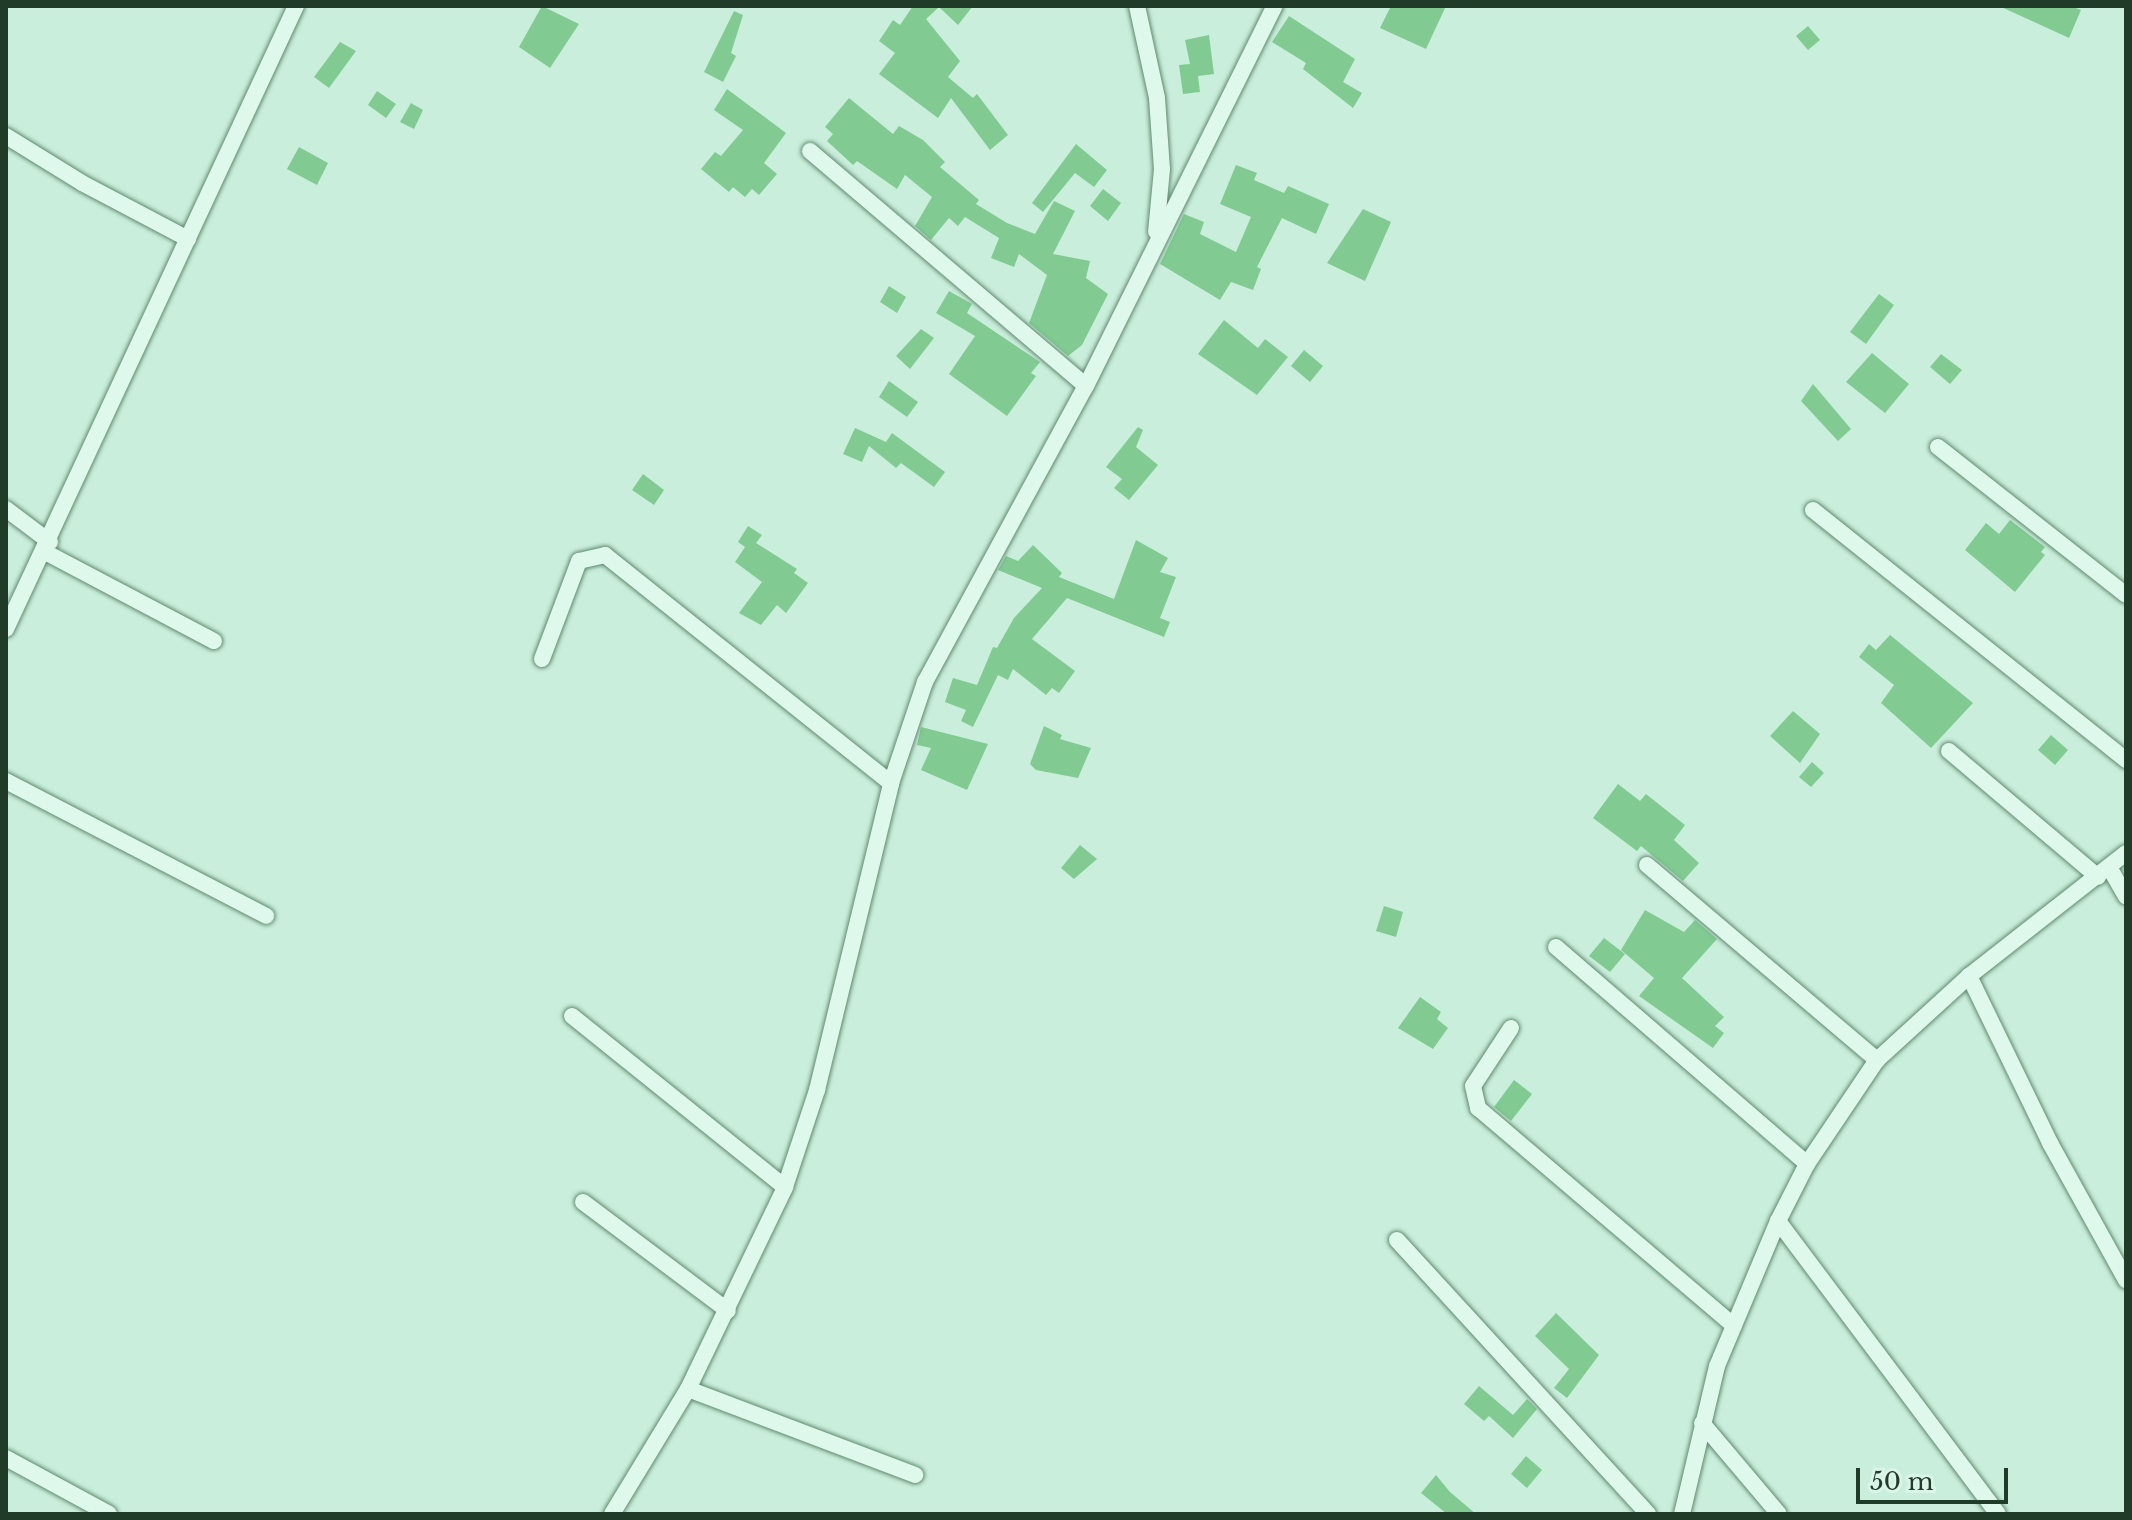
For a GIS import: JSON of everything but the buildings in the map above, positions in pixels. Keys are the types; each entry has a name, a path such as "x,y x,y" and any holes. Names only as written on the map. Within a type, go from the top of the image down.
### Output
{"street":[{"path":"6,629 47,547 296,6"},
{"path":"1137,6 1157,98 1162,169 1156,238"},
{"path":"612,1514 688,1389 785,1187 817,1090 891,783 925,682 1086,386 1156,238 1222,123 1275,6"},
{"path":"6,136 188,239"},
{"path":"810,151 1086,386"},
{"path":"1938,447 2126,595"},
{"path":"6,509 47,547 214,641"},
{"path":"1813,510 2126,760"},
{"path":"542,659 579,561 589,554 605,555 891,783"},
{"path":"1949,751 2103,872 2126,896"},
{"path":"6,781 266,916"},
{"path":"1682,1514 1717,1366 1778,1221 1807,1164 1877,1060 1969,976 2126,853"},
{"path":"1647,865 1877,1060"},
{"path":"1556,947 1807,1164"},
{"path":"1969,976 2050,1143 2126,1280"},
{"path":"572,1016 785,1187"},
{"path":"1511,1028 1473,1086 1478,1108 1734,1326"},
{"path":"583,1202 728,1311"},
{"path":"1778,1221 1998,1514"},
{"path":"1397,1240 1648,1514"},
{"path":"688,1389 915,1475"},
{"path":"1702,1423 1779,1514"},
{"path":"6,1458 109,1514"}]}
